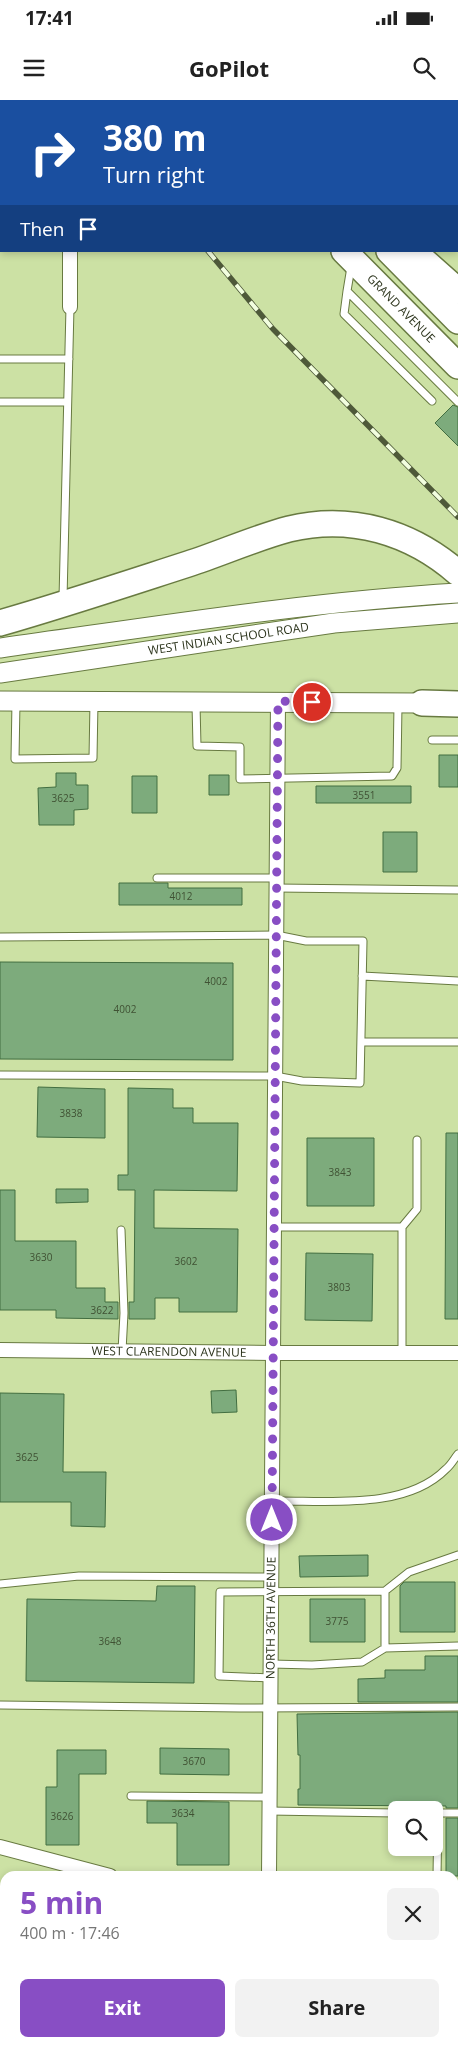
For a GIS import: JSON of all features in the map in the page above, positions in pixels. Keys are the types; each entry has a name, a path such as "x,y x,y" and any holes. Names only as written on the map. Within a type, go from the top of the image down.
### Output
{"highway":[{"path":"390,252 458,321"},
{"path":"414,252 458,291"},
{"name":"GRAND AVENUE","path":"349,256 458,366"},
{"path":"0,623 199,561 289,529 326,523 366,526 406,538 441,558 458,573"},
{"path":"410,703 458,704"}],"main road":[{"name":"WEST INDIAN SCHOOL ROAD","path":"0,648 196,620 395,596 458,592"},
{"name":"WEST INDIAN SCHOOL ROAD","path":"0,673 334,623 458,613"},
{"path":"8,701 410,703 458,697"}],"street":[{"path":"70,252 70,307"},
{"name":"NORTH 36TH AVENUE","path":"268,1871 272,1664 272,1353 278,701"},
{"name":"WEST CLARENDON AVENUE","path":"0,1350 458,1353"},
{"path":"0,1847 91,1871"}],"lane":[{"path":"349,256 344,314 432,401"},
{"path":"347,291 458,402"},
{"path":"62,605 70,307"},
{"path":"0,359 69,358"},
{"path":"0,402 67,402"},
{"path":"8,701 15,759 94,758 94,701"},
{"path":"196,701 197,746 240,747 240,779 392,776 397,768 410,703"},
{"path":"432,740 458,740"},
{"path":"157,878 458,890"},
{"path":"0,937 276,936 306,940 363,941 360,1083 302,1081 274,1076 0,1075"},
{"path":"362,976 458,981"},
{"path":"361,1042 458,1042"},
{"path":"402,1353 402,1227 417,1209 417,1140"},
{"path":"274,1227 402,1227"},
{"path":"121,1230 124,1313 122,1351"},
{"path":"272,1501 374,1500 402,1494 425,1484 446,1470 458,1454"},
{"path":"271,1678 219,1676 220,1592 385,1591 409,1572 458,1556"},
{"path":"0,1584 78,1576 272,1577"},
{"path":"385,1591 385,1648"},
{"path":"272,1664 312,1665 362,1662 385,1648 458,1646"},
{"path":"0,1705 458,1707"},
{"path":"130,1796 270,1797"},
{"path":"270,1811 388,1813"},
{"path":"443,1813 458,1813"},
{"path":"437,1856 437,1871"}],"building":[{"path":"453,405 458,407 458,446 435,423"},
{"path":"439,755 458,755 458,787 439,787"},
{"path":"56,773 76,773 76,785 88,785 88,809 74,810 74,825 39,825 38,788 56,787"},
{"path":"209,775 229,775 229,795 209,795"},
{"path":"132,776 157,776 157,813 132,813"},
{"path":"316,786 411,786 411,803 316,803"},
{"path":"383,832 417,832 417,872 383,872"},
{"path":"119,883 168,883 168,888 242,888 242,905 119,905"},
{"path":"0,962 233,963 233,1060 0,1059"},
{"path":"38,1087 105,1089 105,1138 37,1137"},
{"path":"128,1088 173,1089 173,1108 193,1108 193,1123 238,1123 237,1191 154,1190 154,1228 238,1229 237,1312 179,1312 179,1298 155,1298 155,1319 129,1319 129,1302 134,1302 135,1190 118,1190 118,1175 128,1175"},
{"path":"446,1133 458,1133 458,1319 445,1319"},
{"path":"307,1138 374,1138 374,1206 307,1206"},
{"path":"56,1189 88,1189 88,1202 56,1203"},
{"path":"0,1190 15,1190 15,1241 76,1241 76,1288 105,1288 105,1302 118,1302 118,1319 56,1318 56,1310 0,1310"},
{"path":"306,1253 373,1254 372,1321 305,1320"},
{"path":"236,1390 237,1412 212,1413 211,1391"},
{"path":"0,1393 64,1394 63,1472 106,1472 105,1527 71,1526 71,1502 0,1502"},
{"path":"368,1555 368,1576 300,1577 299,1556"},
{"path":"404,1582 455,1582 455,1632 400,1632 400,1586"},
{"path":"157,1586 195,1586 194,1683 26,1681 27,1599 156,1601"},
{"path":"310,1599 365,1599 365,1642 310,1642"},
{"path":"425,1656 458,1656 458,1702 358,1702 358,1679 385,1678 385,1670 425,1670"},
{"path":"458,1712 458,1808 446,1808 446,1806 443,1806 443,1801 388,1801 388,1806 298,1805 300,1755 298,1755 297,1714"},
{"path":"160,1748 229,1749 229,1775 160,1774"},
{"path":"57,1750 106,1750 106,1774 79,1774 79,1845 46,1845 46,1787 57,1787"},
{"path":"147,1801 229,1802 229,1865 177,1865 177,1823 147,1823"},
{"path":"446,1818 458,1818 458,1871 446,1871"}],"railway":[{"path":"209,252 273,329 458,517"}],"route":[{"path":"272,1520 278,701 312,702"}]}
